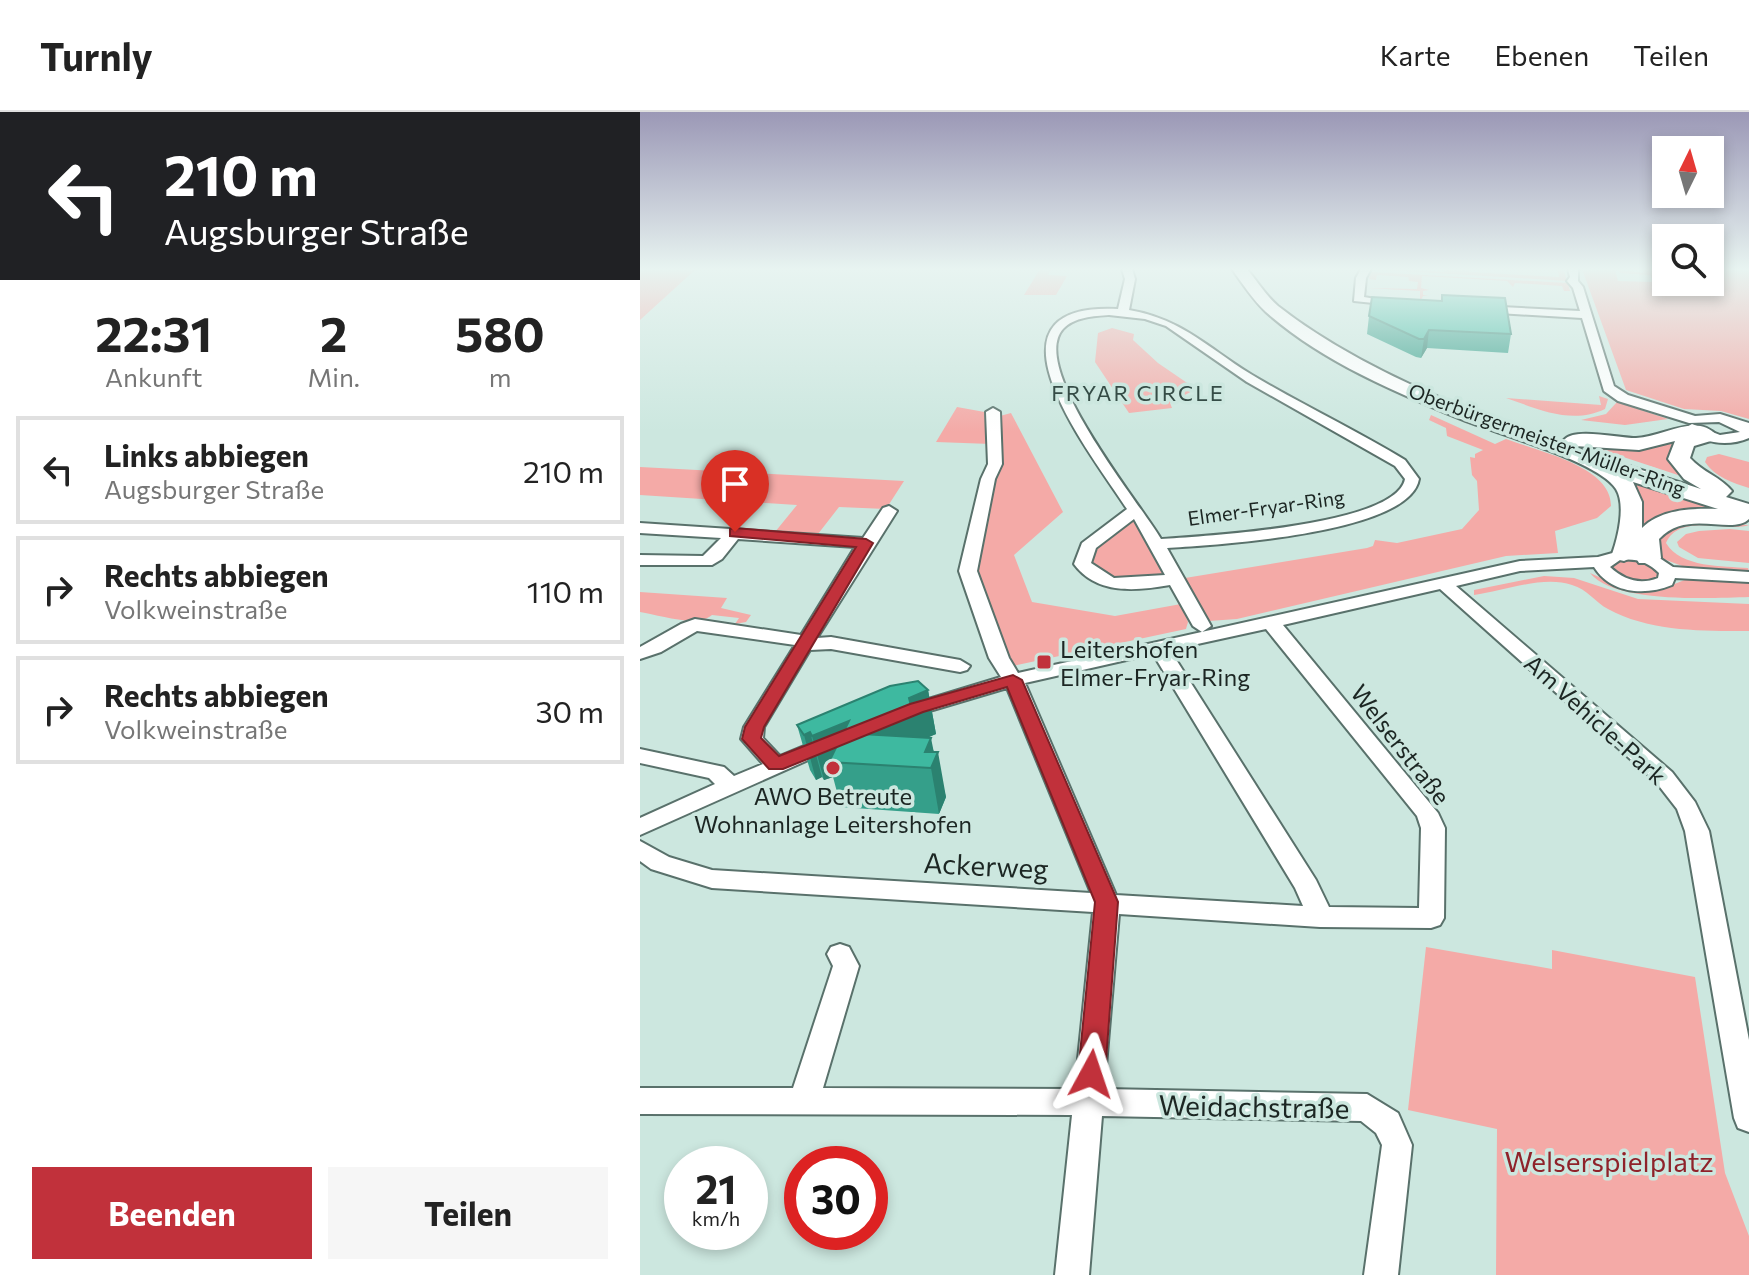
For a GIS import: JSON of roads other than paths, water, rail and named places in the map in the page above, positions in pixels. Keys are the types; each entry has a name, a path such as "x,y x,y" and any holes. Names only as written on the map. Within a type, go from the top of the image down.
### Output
{"highway":[{"name":"Oberbürgermeister-Müller-Ring","path":"1293,323 1357,364 1458,410 1746,508"},
{"name":"Oberbürgermeister-Müller-Ring","path":"1306,323 1341,347 1427,390 1746,508"},
{"path":"1549,436 1624,445 1655,441 1698,429"},
{"path":"1698,429 1679,450 1679,459 1692,474 1746,508"},
{"path":"1580,454 1621,480 1631,494 1630,535 1620,561"},
{"path":"1620,561 1662,524 1746,508"}],"street":[{"name":"Elmer-Fryar-Ring","path":"1063,323 1054,330 1050,351 1058,384 1157,544 1202,626"},
{"name":"Elmer-Fryar-Ring","path":"1157,544 1279,532 1351,518 1398,500 1409,491 1412,479 1400,463 1263,386 1169,323"},
{"path":"1589,323 1612,392 1698,429 1745,435"},
{"path":"993,412 995,464 988,479 968,571 999,658 1013,680 1107,902 1072,1275"},
{"path":"1698,429 1720,418 1745,435"},
{"path":"1136,510 1088,546 1082,564 1090,573 1106,581 1136,584 1175,579"},
{"path":"776,765 752,739 754,727 866,543 889,511"},
{"path":"640,528 866,543"},
{"path":"640,560 706,561 716,555 735,532"},
{"path":"887,718 1013,680 1520,566 1620,561 1668,572 1749,577"},
{"path":"1620,561 1624,583 1647,587 1666,581 1668,572"},
{"name":"Am Vehicle-Park","path":"1443,583 1664,777 1687,807 1697,831 1749,1118"},
{"name":"Welserstraße","path":"1270,621 1427,813 1433,828 1431,918"},
{"path":"640,653 652,650 683,629 695,625 806,643 831,643 960,666"},
{"path":"1158,647 1307,886 1320,917"},
{"path":"640,827 845,736"},
{"path":"640,756 716,772 729,785"},
{"name":"Ackerweg","path":"640,849 660,863 712,879 1320,917 1407,921 1431,918"},
{"path":"804,1100 846,966 840,954"},
{"name":"Weidachstraße","path":"640,1101 1089,1102 1367,1108 1387,1123 1397,1145 1381,1275"}],"place":[{"name":"Leitershofen Elmer-Fryar-Ring","path":"1044,662"},
{"name":"AWO Betreute Wohnanlage Leitershofen","path":"833,768"}],"district":[{"name":"FRYAR CIRCLE","path":"1138,392"}],"park label":[{"name":"Welserspielplatz","path":"1609,1161"}]}
